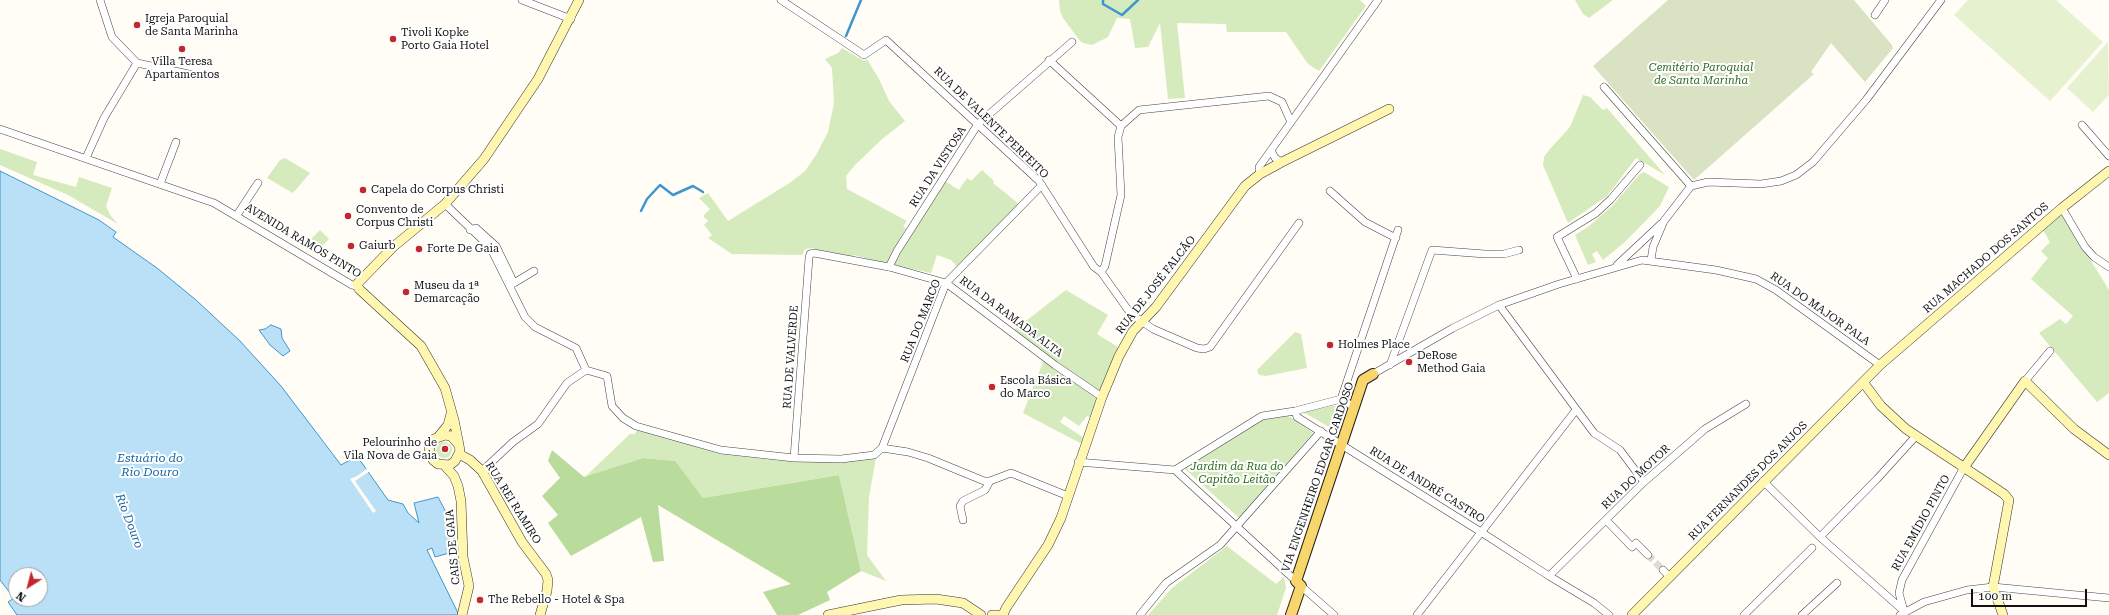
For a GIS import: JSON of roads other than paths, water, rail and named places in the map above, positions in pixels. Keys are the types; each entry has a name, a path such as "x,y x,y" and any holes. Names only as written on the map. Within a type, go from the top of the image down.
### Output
{"main road":[{"name":"VIA ENGENHEIRO EDGAR CARDOSO","path":"1291,615 1298,583 1363,380 1373,374"}],"street":[{"path":"100,0 112,37 137,63 198,76 210,75"},
{"path":"522,0 571,19"},
{"path":"357,286 358,282 393,247 445,204 484,159 511,122 538,79 571,19 579,0"},
{"name":"RUA DE VALENTE PERFEITO","path":"781,0 864,55 886,40 1042,185 1094,267 1101,272 1131,314 1153,329 1197,348 1204,349 1210,347 1299,223"},
{"path":"1260,174 1259,167 1378,0"},
{"path":"1875,15 1885,0"},
{"path":"1616,267 1664,221 1692,186 1708,182 1761,184 1781,181 1796,175 1813,162 1866,100 1941,0"},
{"name":"RUA DA VISTOSA","path":"889,267 897,251 978,124 1049,60 1072,42"},
{"path":"1049,60 1121,126"},
{"path":"86,158 104,118 137,63"},
{"path":"1604,87 1692,186"},
{"path":"1101,272 1104,266 1121,195 1118,137 1121,126 1139,110 1269,96 1282,102 1291,122"},
{"name":"RUA DE JOSÉ FALCÃO","path":"1003,615 1006,608 1048,545 1061,518 1078,462 1102,397 1119,356 1132,331 1156,307 1245,186 1260,174 1282,162 1389,109"},
{"path":"2082,125 2109,156"},
{"name":"AVENIDA RAMOS PINTO","path":"0,129 214,203 351,284 357,286 421,346 441,379 454,420 458,453"},
{"path":"160,184 176,142"},
{"path":"1271,150 1275,158 1282,162"},
{"path":"1577,279 1557,236 1596,213 1611,199 1640,165"},
{"name":"RUA MACHADO DOS SANTOS","path":"1880,365 2062,208 2109,171"},
{"path":"238,216 258,183"},
{"name":"RUA DO MARCO","path":"882,448 946,283 1042,185"},
{"path":"1330,191 1365,222 1396,238"},
{"path":"445,204 470,230 490,247 526,317 535,327 576,348 586,370 607,376 612,406 623,418 636,426 721,450 794,458 841,459 874,455 882,448 908,452 928,458 984,481 990,481 1011,473 1068,496"},
{"path":"2062,208 2085,247 2094,257 2109,267"},
{"path":"1651,260 1653,247 1664,221"},
{"path":"470,230 476,228 496,246 514,283 534,272"},
{"path":"1341,399 1398,230"},
{"path":"1637,246 1637,253 1642,260"},
{"path":"1390,365 1432,250 1504,254 1519,250"},
{"name":"RUA DA RAMADA ALTA","path":"809,258 810,254 814,253 889,267 946,283 1055,365 1102,397"},
{"name":"RUA DE VALVERDE","path":"794,458 809,258"},
{"name":"RUA DO MAJOR PALA","path":"1373,374 1452,328 1499,305 1577,279 1642,260 1651,260 1756,279 1776,290 1880,365"},
{"path":"1499,305 1576,410 1594,432 1620,450 1644,482"},
{"path":"1963,469 2026,381 2050,351"},
{"name":"RUA FERNANDES DOS ANJOS","path":"1632,615 1763,481 1880,365"},
{"path":"482,471 513,442 538,424 567,383 586,370"},
{"path":"2026,381 2074,429 2109,455"},
{"path":"1863,382 1881,406 1897,422 1963,469 2004,494 2009,500 1993,587 2003,615"},
{"path":"1176,471 1262,416 1294,411 1341,399 1354,407"},
{"name":"RUA DO MOTOR","path":"1549,576 1571,552 1644,482 1705,428 1746,404"},
{"path":"1417,615 1576,410"},
{"name":"RUA DE ANDRÉ CASTRO","path":"1294,411 1297,417 1594,603 1609,615"},
{"path":"439,436 451,436 458,453 444,465 438,464 430,455 431,443 448,425 451,414"},
{"path":"1140,615 1166,583 1220,544 1321,431"},
{"path":"1820,537 1877,479 1916,436"},
{"name":"RUA REI RAMIRO","path":"458,453 470,460 482,471 522,542 546,574 548,580 547,591 540,615"},
{"name":"CAIS DE GAIA","path":"454,476 458,453"},
{"path":"1078,462 1176,471 1334,615"},
{"name":"CAIS DE GAIA","path":"444,465 454,476 461,501 463,557 469,586 462,615"},
{"name":"RUA EMÍDIO PINTO","path":"1902,613 1899,593 1902,580 1963,469"},
{"path":"963,520 960,506 963,501 985,490 990,481"},
{"path":"1763,481 1820,537 1902,613 1924,602 1967,590 1993,587 2109,598"},
{"path":"1606,520 1632,546 1636,543 1648,555"},
{"path":"1744,615 1812,548"},
{"path":"1662,570 1670,577"},
{"path":"1802,615 1838,583"},
{"path":"828,615 901,600 936,599 963,603 981,615"},
{"path":"992,615 999,615"}],"water":[{"name":"Estuário do Rio Douro","path":"0,171 99,220 116,232 113,237 157,268 196,300 240,341 281,386 341,465 357,456 388,500 403,504 408,513 419,523 414,503 438,497 448,516 456,551 435,557 432,548 427,550 459,615 17,615 11,607 48,607 48,567 8,567 8,590 0,580"},
{"path":"271,325 281,329 282,338 290,351 283,356 270,345 259,330 265,329"}],"waterway":[{"path":"846,36 861,0"},
{"path":"1103,0 1103,4 1122,15 1138,0"},
{"path":"641,211 647,199 660,185 673,195 693,186 703,192"}],"tunnel":[{"path":"1648,555 1663,570"}],"place":[{"name":"Igreja Paroquial de Santa Marinha","path":"137,25"},
{"name":"Tivoli Kopke Porto Gaia Hotel","path":"393,39"},
{"name":"Villa Teresa Apartamentos","path":"182,49"},
{"name":"Capela do Corpus Christi","path":"363,190"},
{"name":"Convento de Corpus Christi","path":"348,216"},
{"name":"Gaiurb","path":"351,246"},
{"name":"Forte De Gaia","path":"419,249"},
{"name":"Museu da 1ª Demarcação","path":"406,292"},
{"name":"Holmes Place","path":"1330,345"},
{"name":"DeRose Method Gaia","path":"1409,362"},
{"name":"Escola Básica do Marco","path":"992,387"},
{"name":"Pelourinho de Vila Nova de Gaia","path":"445,449"},
{"name":"The Rebello - Hotel & Spa","path":"480,600"}],"park label":[{"name":"Cemitério Paroquial de Santa Marinha","path":"1701,74"},
{"name":"Jardim da Rua do Capitão Leitão","path":"1237,473"}],"water label":[{"name":"Rio Douro","path":"129,521"}]}
